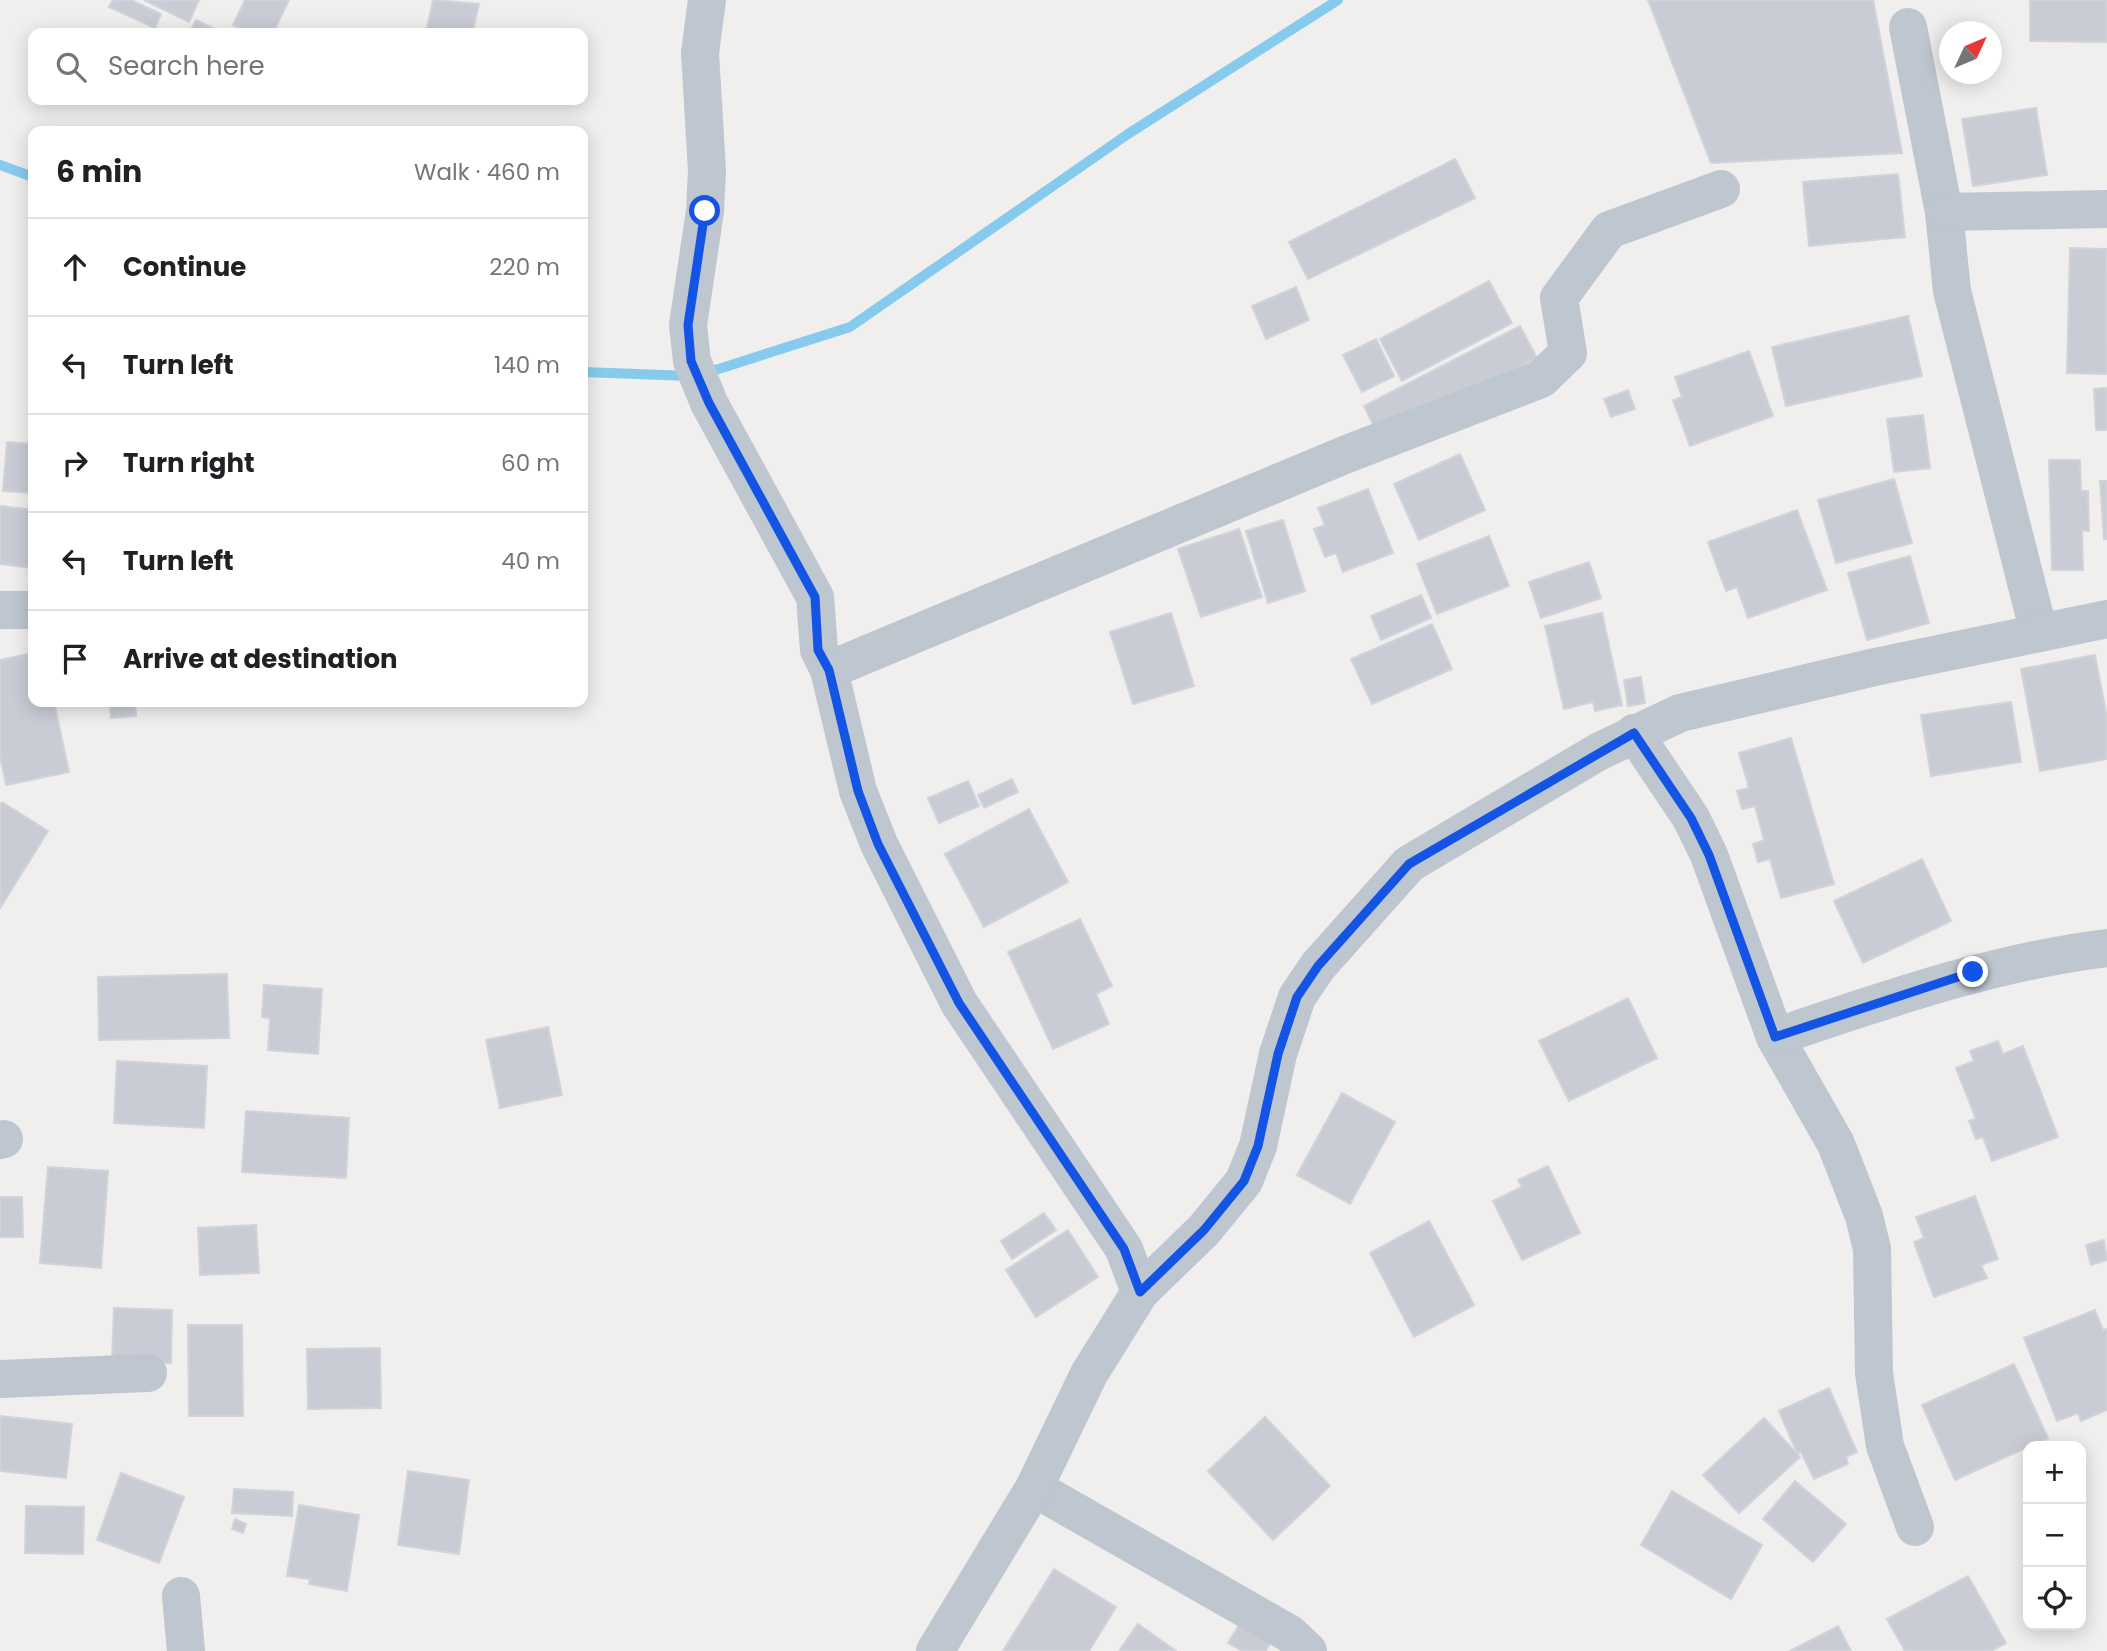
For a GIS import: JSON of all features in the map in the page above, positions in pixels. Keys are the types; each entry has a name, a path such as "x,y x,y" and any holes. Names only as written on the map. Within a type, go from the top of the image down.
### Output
{"street":[{"path":"707,0 700,53 706,184 688,325 691,361 709,403 815,597 818,650 829,670 858,791 885,856 959,1003 1124,1249 1140,1292"},
{"path":"1908,27 1944,212 1952,291 2039,633"},
{"path":"829,670 1347,454 1541,379 1567,353 1559,298 1609,230 1721,188"},
{"path":"1944,212 2107,209"},
{"path":"0,610 28,610"},
{"path":"935,1651 1034,1488 1089,1374 1140,1292 1204,1230 1244,1181 1258,1146 1278,1054 1297,997 1318,966 1409,864 1634,733 1680,713 2107,619"},
{"path":"1634,733 1691,818 1709,855 1775,1037 1836,1144 1864,1216 1872,1249 1875,1385 1885,1446 1915,1527"},
{"path":"1775,1037 1973,972 2034,958 2107,948"},
{"path":"0,1380 148,1373"},
{"path":"1034,1488 1290,1633 1308,1651"},
{"path":"181,1597 186,1651"}],"building":[{"path":"113,0 131,0 161,14 155,28 109,7"},
{"path":"144,0 199,0 189,22"},
{"path":"245,0 289,0 275,28 239,28 233,25"},
{"path":"433,0 479,4 473,28 427,28"},
{"path":"1648,0 1873,0 1902,153 1711,163"},
{"path":"2030,0 2107,0 2107,42 2030,41"},
{"path":"196,20 212,28 192,28"},
{"path":"2036,108 2047,175 1973,186 1962,119"},
{"path":"1455,159 1475,198 1308,279 1289,242"},
{"path":"1898,174 1905,237 1809,246 1803,182"},
{"path":"2070,248 2106,249 2107,374 2067,373"},
{"path":"1489,281 1512,323 1402,381 1380,339"},
{"path":"1296,287 1309,320 1266,339 1252,306"},
{"path":"1908,316 1922,376 1786,406 1772,347"},
{"path":"1520,326 1537,358 1380,439 1364,406"},
{"path":"1376,339 1394,376 1362,392 1343,355"},
{"path":"1749,351 1773,416 1690,446 1673,400 1682,397 1675,377"},
{"path":"2107,388 2107,430 2096,430 2094,389"},
{"path":"1628,390 1635,409 1611,417 1604,399"},
{"path":"1923,415 1930,468 1894,472 1887,419"},
{"path":"7,442 28,444 28,493 3,491"},
{"path":"1460,454 1485,510 1419,540 1394,484"},
{"path":"2049,460 2080,460 2081,491 2088,491 2089,531 2082,530 2083,570 2052,570"},
{"path":"1894,479 1912,543 1836,563 1818,500"},
{"path":"2100,481 2107,481 2107,539 2104,539"},
{"path":"1368,489 1393,553 1343,572 1336,553 1325,557 1314,529 1325,525 1318,508"},
{"path":"0,506 28,509 28,567 0,564"},
{"path":"1797,510 1827,590 1748,618 1737,587 1726,591 1708,542"},
{"path":"1283,520 1305,591 1268,603 1246,531"},
{"path":"1239,529 1262,597 1201,617 1178,549"},
{"path":"1489,536 1509,586 1437,614 1417,564"},
{"path":"1910,556 1929,623 1867,640 1848,573"},
{"path":"1589,562 1601,598 1541,618 1529,582"},
{"path":"1421,595 1431,618 1381,640 1371,616"},
{"path":"1171,613 1194,686 1133,704 1110,632"},
{"path":"1602,613 1622,705 1595,711 1593,702 1564,709 1545,626"},
{"path":"1432,624 1452,669 1372,704 1351,659"},
{"path":"28,654 28,707 55,707 69,772 6,785 0,756 0,660"},
{"path":"2095,655 2107,718 2107,759 2040,771 2021,669"},
{"path":"1641,677 1645,703 1628,706 1624,680"},
{"path":"2011,702 2021,762 1931,776 1921,715"},
{"path":"110,707 135,707 136,716 111,718"},
{"path":"1791,738 1834,884 1781,898 1770,859 1758,862 1753,844 1764,840 1755,806 1742,809 1737,791 1749,788 1739,753"},
{"path":"1012,779 1018,792 984,808 978,795"},
{"path":"968,781 979,806 939,823 928,798"},
{"path":"2,802 48,831 0,908 0,805"},
{"path":"1029,809 1068,882 984,927 945,854"},
{"path":"1922,859 1951,921 1863,963 1834,901"},
{"path":"1080,919 1112,986 1096,994 1109,1024 1053,1049 1008,952"},
{"path":"227,974 229,1038 99,1040 98,977"},
{"path":"264,985 322,989 318,1054 268,1050 270,1018 262,1017"},
{"path":"1628,998 1657,1058 1569,1101 1539,1041"},
{"path":"548,1027 562,1095 500,1108 486,1040"},
{"path":"1998,1041 2003,1054 2023,1046 2058,1137 1992,1161 1983,1137 1976,1139 1969,1121 1976,1119 1956,1068 1974,1061 1970,1051"},
{"path":"117,1061 207,1066 204,1128 114,1123"},
{"path":"1342,1093 1395,1122 1350,1204 1297,1175"},
{"path":"246,1111 349,1118 346,1178 242,1172"},
{"path":"1548,1166 1580,1233 1522,1260 1493,1201 1522,1187 1518,1180"},
{"path":"48,1167 108,1171 101,1268 40,1263"},
{"path":"1975,1196 1998,1259 1981,1265 1987,1278 1934,1297 1914,1242 1924,1238 1916,1217"},
{"path":"0,1197 22,1197 23,1237 0,1237"},
{"path":"1044,1213 1056,1230 1012,1259 1001,1241"},
{"path":"1429,1221 1474,1305 1414,1337 1370,1253"},
{"path":"256,1225 259,1273 200,1275 198,1228"},
{"path":"1068,1230 1098,1277 1036,1317 1006,1270"},
{"path":"2104,1240 2107,1260 2091,1265 2086,1245"},
{"path":"114,1308 172,1310 171,1363 112,1361"},
{"path":"2095,1310 2103,1330 2107,1329 2107,1410 2081,1421 2078,1413 2057,1421 2024,1338"},
{"path":"188,1325 242,1325 243,1416 189,1416"},
{"path":"380,1348 381,1408 308,1409 307,1349"},
{"path":"2014,1364 2048,1438 2041,1441 2023,1441 2023,1449 1955,1480 1922,1405"},
{"path":"1829,1388 1857,1452 1846,1457 1848,1464 1814,1479 1801,1452 1797,1453 1779,1411"},
{"path":"0,1416 72,1424 66,1478 0,1471"},
{"path":"1265,1417 1330,1486 1273,1540 1208,1471"},
{"path":"1764,1418 1800,1457 1739,1513 1703,1475"},
{"path":"408,1471 469,1480 459,1554 398,1545"},
{"path":"121,1473 184,1497 159,1563 97,1540"},
{"path":"1795,1481 1846,1524 1813,1562 1763,1519"},
{"path":"234,1489 293,1492 292,1516 232,1513"},
{"path":"1672,1491 1762,1545 1731,1599 1641,1545"},
{"path":"299,1505 359,1515 347,1591 309,1584 310,1579 287,1576"},
{"path":"26,1506 84,1507 83,1554 25,1553"},
{"path":"235,1519 246,1524 243,1533 232,1529"},
{"path":"1054,1569 1116,1607 1089,1651 1003,1651"},
{"path":"1968,1576 2006,1643 1991,1651 1905,1651 1887,1619"},
{"path":"1241,1622 1271,1641 1266,1651 1242,1651 1228,1643"},
{"path":"1138,1624 1176,1651 1119,1651"},
{"path":"1838,1626 1851,1651 1790,1651"}],"waterway":[{"path":"706,373 850,327 1128,134 1338,0"},
{"path":"0,165 28,175"},
{"path":"588,372 690,376"}],"route":[{"path":"705,211 688,325 691,361 709,403 815,597 818,650 829,670 858,791 878,844 959,1003 1124,1249 1140,1292 1204,1230 1244,1181 1258,1146 1278,1054 1297,997 1318,966 1409,864 1634,733 1691,818 1709,855 1747,953 1775,1037 1973,972"}]}
